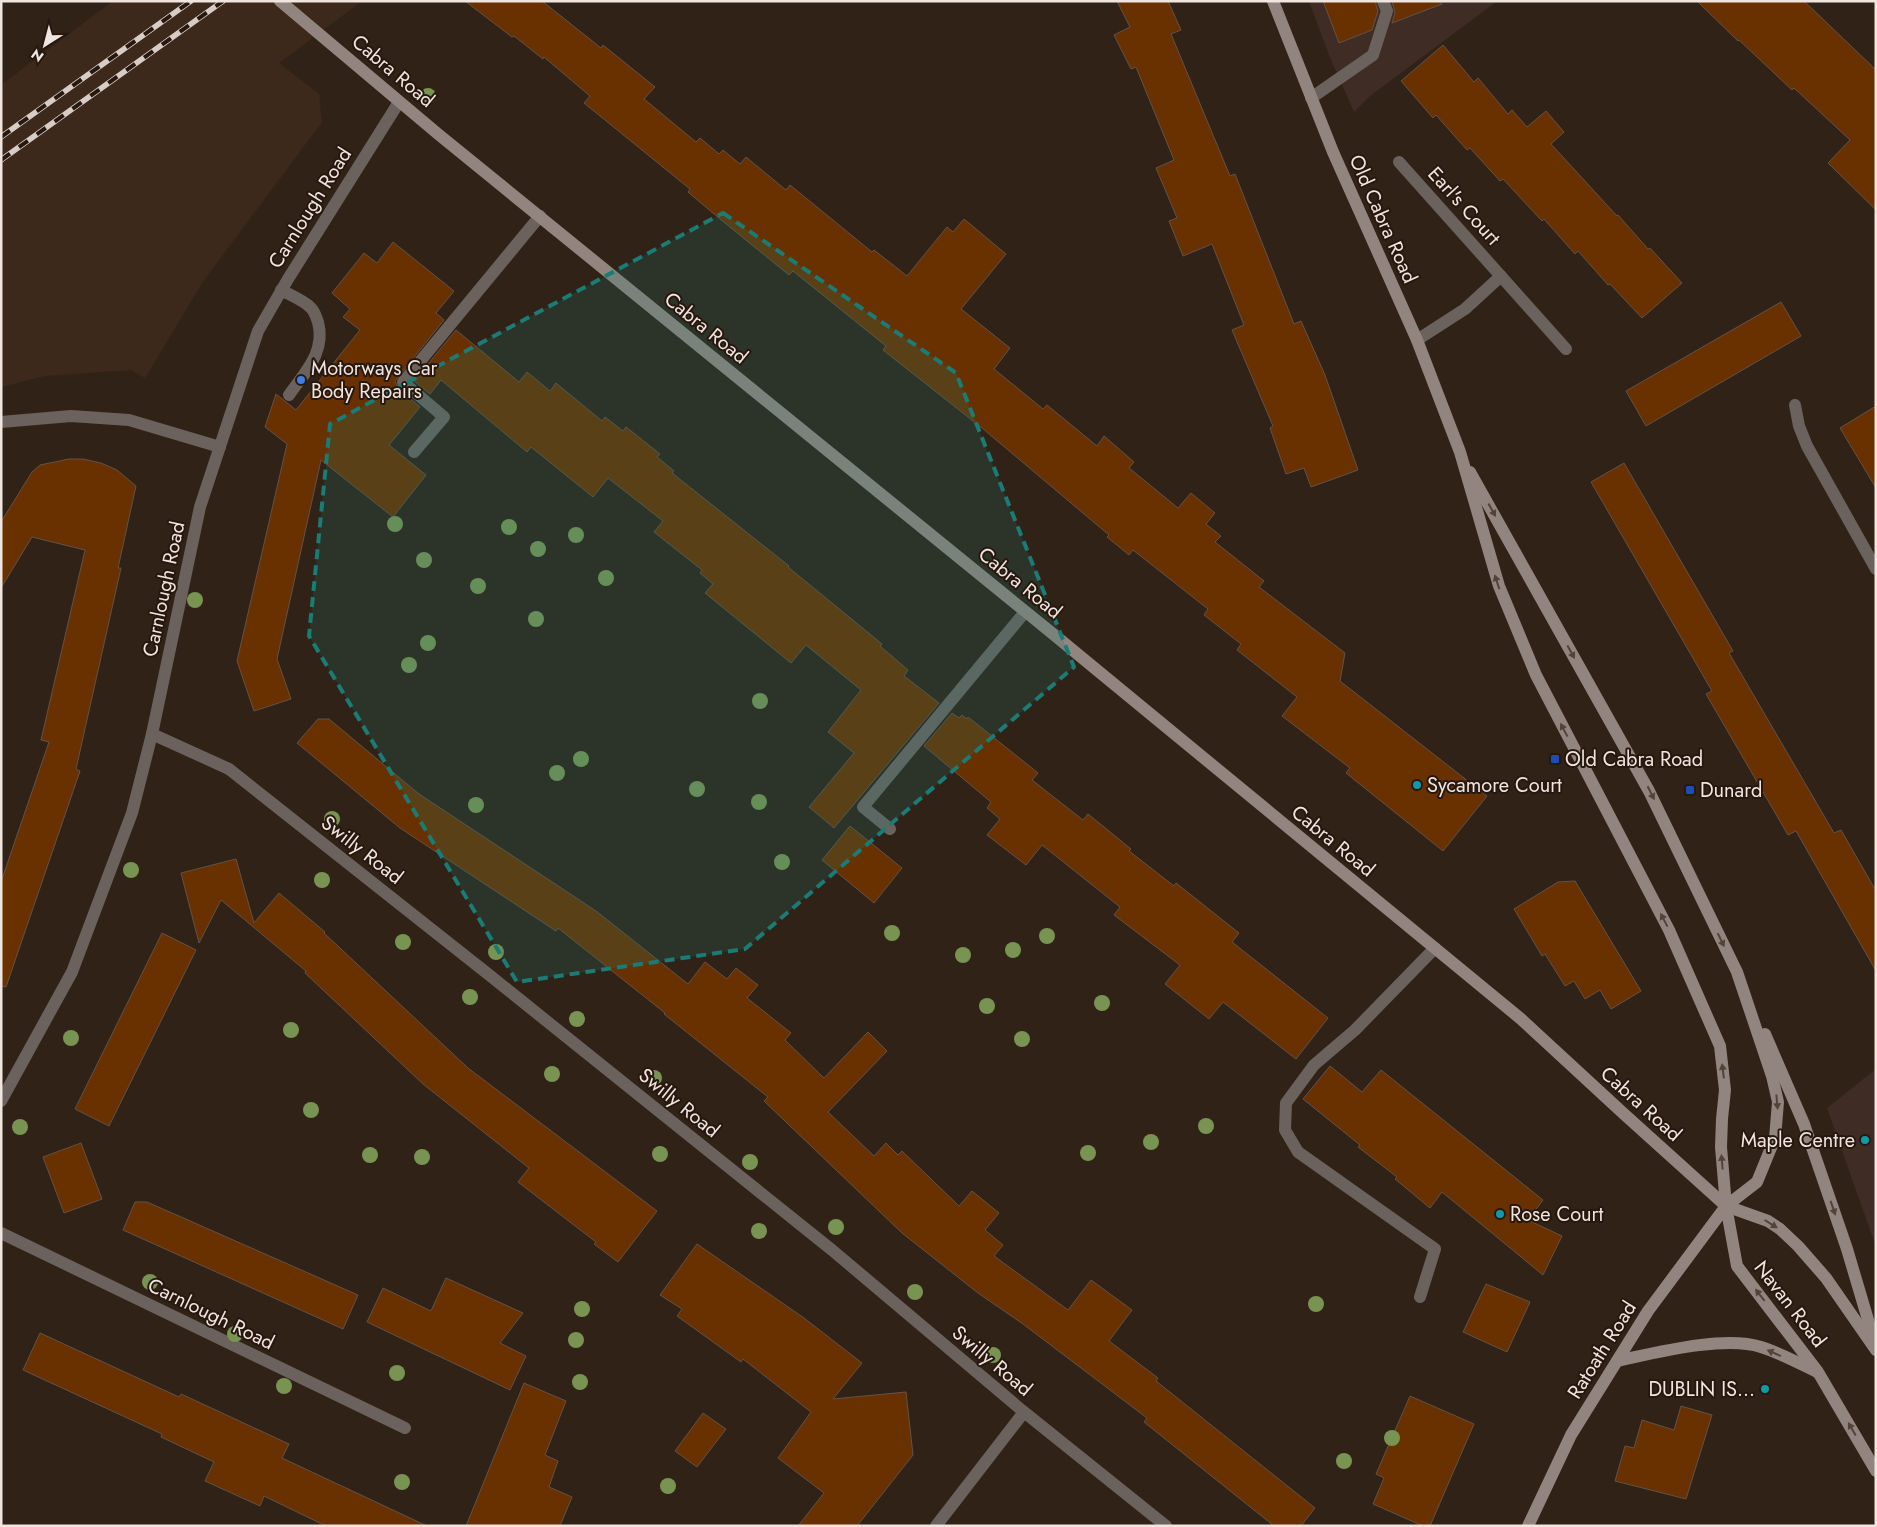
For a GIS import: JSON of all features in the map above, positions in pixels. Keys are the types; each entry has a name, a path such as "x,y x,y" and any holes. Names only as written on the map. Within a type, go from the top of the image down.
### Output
{"main road":[{"name":"Cabra Road","path":"280,1 400,102 1026,612 1521,1019 1726,1206"},
{"name":"Old Cabra Road","path":"1273,1 1333,152 1417,340 1460,452 1498,586 1536,675 1669,930 1720,1046 1725,1090 1721,1147 1726,1206"},
{"name":"Old Cabra Road","path":"1460,452 1650,791 1737,972 1772,1076 1778,1102 1775,1138 1757,1182 1726,1206"},
{"path":"1737,972 1804,1124 1847,1249 1876,1344"},
{"name":"Navan Road","path":"1726,1206 1768,1221 1798,1246 1826,1278 1876,1350"},
{"name":"Navan Road","path":"1726,1206 1737,1266 1818,1372 1876,1471"},
{"name":"Ratoath Road","path":"1528,1526 1571,1435 1648,1311 1726,1206"},
{"path":"1617,1361 1716,1343 1760,1346 1818,1372"}],"street":[{"path":"1311,98 1373,55 1387,11 1383,1"},
{"name":"Carnlough Road","path":"1,1101 72,972 132,813 152,734 200,508 258,331 281,290 400,102"},
{"name":"Earl's Court","path":"1399,162 1566,349"},
{"path":"414,452 444,417 402,382 540,216"},
{"name":"Earl's Court","path":"1417,340 1465,309 1501,276"},
{"path":"281,290 311,307 316,315 321,341 316,356 289,395"},
{"path":"1795,405 1799,426 1807,446 1876,569"},
{"path":"1,422 72,416 129,420 220,447"},
{"path":"890,829 863,807 1026,612"},
{"name":"Swilly Road","path":"152,734 229,769 481,968 832,1250 1024,1412 1166,1526"},
{"path":"1420,1297 1435,1249 1298,1152 1285,1130 1286,1103 1314,1065 1355,1030 1435,948"},
{"name":"Carnlough Road","path":"1,1233 405,1428"},
{"path":"936,1526 1024,1412"}],"highlighted area":[{"path":"723,213 956,373 1074,667 745,949 517,982 309,636 330,424"}],"shaded area":[{"path":"113,1 362,1 279,63 319,94 322,122 202,283 145,378 131,370 45,376 1,387 1,85"},
{"path":"1309,1 1496,2 1370,96 1354,112 1329,55"},
{"name":"Maple Centre","path":"1876,1069 1876,1247 1827,1108"}],"building":[{"path":"465,1 542,1 601,48 603,45 655,87 644,99 696,142 700,138 719,154 723,150 740,164 746,157 786,190 790,185 872,252 874,250 907,276 947,227 953,232 964,219 1006,254 961,309 1010,348 994,369 1043,409 1047,405 1097,446 1104,436 1134,462 1129,468 1178,508 1191,493 1215,513 1206,524 1221,536 1215,542 1264,581 1259,587 1345,653 1340,681 1487,796 1443,851 1346,773 1350,768 1282,716 1297,697 1237,650 1241,644 1204,615 1208,609 1133,550 1129,555 1107,537 1109,535 982,428 883,350 886,346 793,271 789,275 688,192 690,189 584,103 590,96 544,57 543,59"},
{"path":"1117,1 1168,1 1181,30 1171,34 1230,176 1235,174 1294,324 1301,321 1325,375 1358,470 1311,487 1304,468 1286,474 1270,428 1273,426 1232,330 1244,325 1212,244 1183,256 1169,221 1177,218 1156,168 1174,160 1136,67 1131,69 1114,35 1130,27"},
{"path":"1323,1 1375,1 1378,11 1372,30 1339,43"},
{"path":"1392,1 1441,1 1442,4 1392,23 1395,13"},
{"path":"1697,1 1804,1 1876,70 1876,210 1828,163 1850,140 1794,88 1792,90 1738,41"},
{"path":"1443,45 1474,82 1478,78 1508,114 1512,110 1527,127 1546,111 1564,132 1551,144 1682,283 1642,318 1610,284 1608,285 1578,251 1575,254 1544,219 1542,221 1503,179 1500,181 1470,148 1467,150 1436,115 1433,118 1401,81"},
{"path":"393,242 454,291 436,313 444,320 395,381 398,388 420,407 389,445 426,475 393,517 321,460 277,659 291,699 254,711 237,661 287,444 265,427 276,394 296,410 360,330 343,317 350,309 332,293 364,253 377,263"},
{"path":"1781,302 1801,336 1646,426 1626,391"},
{"path":"456,330 519,382 527,372 550,391 556,383 602,421 605,417 623,431 626,427 660,454 657,457 674,471 672,473 789,566 882,644 880,646 908,670 904,676 939,703 834,828 809,807 854,753 828,732 861,690 806,645 791,663 705,593 713,584 700,573 702,570 654,532 663,521 608,478 593,497 531,447 527,452 441,380 430,394 414,381"},
{"path":"1876,406 1876,488 1840,428"},
{"path":"69,459 83,459 101,463 117,470 136,486 118,568 121,568 76,769 80,771 6,987 1,986 1,882 49,742 41,740 85,550 32,537 1,588 1,522 32,472 40,465"},
{"path":"1624,463 1733,651 1729,653 1834,833 1841,830 1876,891 1876,971 1796,831 1788,835 1706,694 1712,691 1591,482"},
{"path":"952,713 959,718 962,715 967,719 968,717 1038,773 1032,780 1083,820 1088,814 1131,849 1129,851 1174,886 1176,883 1239,933 1232,942 1328,1018 1296,1059 1223,1002 1209,1019 1165,984 1180,965 1114,915 1120,907 1042,845 1026,865 987,835 1000,819 987,808 991,802 924,746"},
{"path":"318,719 329,719 419,794 596,911 688,984 705,962 727,979 736,968 758,985 747,998 791,1033 785,1040 824,1078 868,1032 887,1051 828,1112 874,1156 886,1143 898,1155 902,1151 959,1206 972,1191 999,1213 985,1230 1003,1245 994,1256 1068,1310 1091,1280 1132,1310 1109,1341 1158,1378 1156,1381 1315,1508 1301,1526 1274,1526 1144,1422 1147,1418 1023,1324 978,1293 902,1233 764,1101 768,1097 558,928 556,931 400,828 297,743"},
{"path":"850,826 902,868 874,903 822,860"},
{"path":"236,859 254,923 279,893 325,932 468,1068 657,1211 618,1262 594,1244 596,1242 518,1182 529,1168 423,1084 305,973 306,971 221,900 199,943 181,873"},
{"path":"1575,881 1641,991 1611,1009 1600,990 1585,999 1574,981 1565,986 1545,954 1542,956 1514,909 1558,882"},
{"path":"162,933 196,950 109,1126 75,1109"},
{"name":"Rose Court","path":"1330,1066 1362,1092 1381,1070 1543,1200 1528,1220 1562,1236 1543,1275 1442,1192 1430,1208 1395,1179 1397,1177 1358,1147 1360,1145 1303,1099"},
{"path":"81,1143 102,1199 64,1213 43,1157"},
{"path":"135,1202 147,1202 358,1295 343,1329 123,1230"},
{"path":"697,1244 804,1318 862,1363 833,1399 906,1392 913,1455 857,1526 798,1526 824,1493 778,1458 811,1412 743,1359 741,1362 677,1316 682,1309 660,1295"},
{"path":"446,1278 523,1313 500,1343 526,1356 510,1390 367,1322 383,1288 431,1311"},
{"path":"1486,1284 1530,1302 1507,1352 1463,1332"},
{"path":"40,1333 179,1397 181,1394 289,1444 282,1458 427,1526 326,1526 264,1496 260,1506 205,1481 214,1462 161,1437 162,1434 23,1370"},
{"path":"524,1383 566,1401 545,1455 558,1461 549,1487 572,1497 560,1526 466,1526"},
{"path":"1410,1396 1474,1424 1430,1526 1423,1526 1373,1504 1384,1478 1376,1474"},
{"path":"1681,1406 1712,1415 1686,1499 1615,1481 1625,1446 1634,1448 1642,1420 1674,1430"},
{"path":"703,1413 726,1429 697,1467 675,1451"}],"railway":[{"path":"1,137 191,1"},
{"path":"1,160 223,1"}],"place":[{"name":"Motorways Car Body Repairs","path":"301,380"},
{"name":"Old Cabra Road","path":"1555,759"},
{"name":"Sycamore Court","path":"1417,785"},
{"name":"Dunard","path":"1690,790"},
{"name":"Maple Centre","path":"1865,1140"},
{"name":"Rose Court","path":"1500,1214"},
{"name":"DUBLIN IS...","path":"1765,1389"}]}
